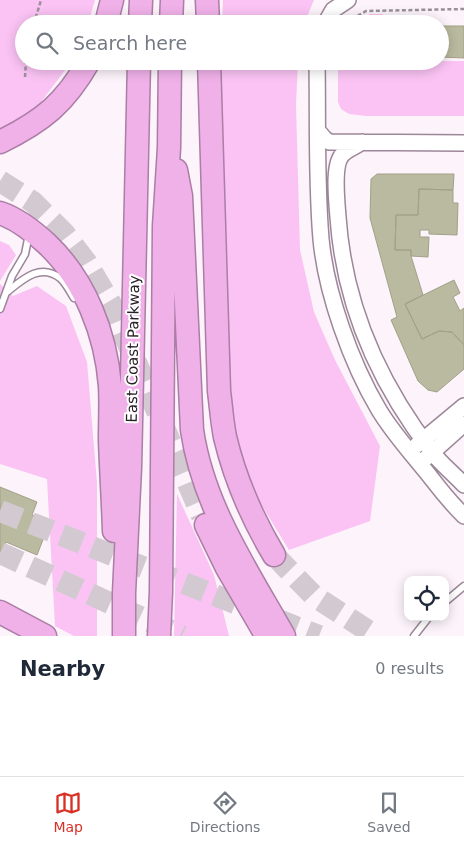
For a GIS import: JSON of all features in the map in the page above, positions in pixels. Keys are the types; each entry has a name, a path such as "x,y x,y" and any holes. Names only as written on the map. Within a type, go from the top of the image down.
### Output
{"highway":[{"path":"108,15 112,0"},
{"path":"140,0 140,15"},
{"path":"171,15 172,0"},
{"path":"207,0 208,15"},
{"path":"0,142 44,118 74,86 84,70"},
{"name":"East Coast Parkway","path":"124,636 124,593 130,468 139,70"},
{"name":"East Coast Parkway","path":"159,636 164,236 169,148 170,70"},
{"path":"209,70 218,373 224,435 240,487 274,554"},
{"path":"169,148 178,174 181,196 192,430 196,453 206,486 220,520 284,636"},
{"path":"0,212 29,228 56,252 72,272 85,295 100,333 110,387 114,560 124,593"},
{"path":"202,516 227,568 266,636"},
{"path":"227,568 249,636"},
{"path":"0,612 45,636"}],"street":[{"path":"330,15 333,10 348,0"},
{"path":"317,70 321,240 327,274 340,321 349,348 379,409 396,435 448,501 464,516"},
{"path":"318,131 329,142 464,143"},
{"path":"362,142 342,154 336,168 340,241 350,290 363,334 377,365 395,397 432,452 464,485"},
{"path":"414,457 424,439 464,406"},
{"path":"414,457 432,452 464,424"},
{"path":"446,439 443,458 447,468"}],"lane":[{"path":"0,308 12,276 25,254 29,228"},
{"path":"7,292 25,276 35,272 46,271 61,279 80,306"},
{"path":"85,313 108,369"},
{"path":"449,599 464,586"},
{"path":"414,636 426,621"}],"path":[{"path":"37,15 41,0"},
{"path":"358,15 366,11 464,9"},
{"path":"25,70 25,77"}],"shaded area":[{"path":"0,0 95,0 91,15 15,15 15,70 65,70 38,106 0,131"},
{"path":"223,0 314,0 308,15 222,15"},
{"path":"449,61 464,61 464,116 366,116 349,114 341,109 338,102 338,70 449,70"},
{"path":"220,70 298,70 296,105 300,250 314,312 335,360 380,446 370,521 289,550 253,491 232,430"},
{"path":"0,241 9,245 16,255 0,281"},
{"path":"0,284 13,296 37,286 66,306 87,362 97,483 97,636 74,636 55,626 47,479 0,464"},
{"path":"177,494 214,575 229,636 174,636"}],"building":[{"path":"449,26 464,26 464,58 449,57"},
{"path":"377,174 454,174 453,190 419,189 418,215 396,215 395,250 411,250 411,256 423,295 405,304 422,339 439,331 452,332 464,345 464,369 437,392 428,390 418,381 391,320 397,317 370,218 371,179"},
{"path":"419,189 453,190 453,203 458,203 457,235 429,234 429,230 420,230 420,237 429,237 428,257 411,256 411,250 395,250 396,215 418,215"},
{"path":"454,280 460,293 453,297 460,311 464,308 464,345 452,332 439,331 422,339 405,304"},
{"path":"0,487 37,502 32,515 42,518 38,529 46,532 37,555 6,542 0,557"}],"tunnel":[{"path":"0,181 33,202 64,233 86,262 111,304 202,516"},
{"path":"0,511 319,636"},
{"path":"0,553 182,636"},
{"path":"274,555 314,596 376,636"}]}
